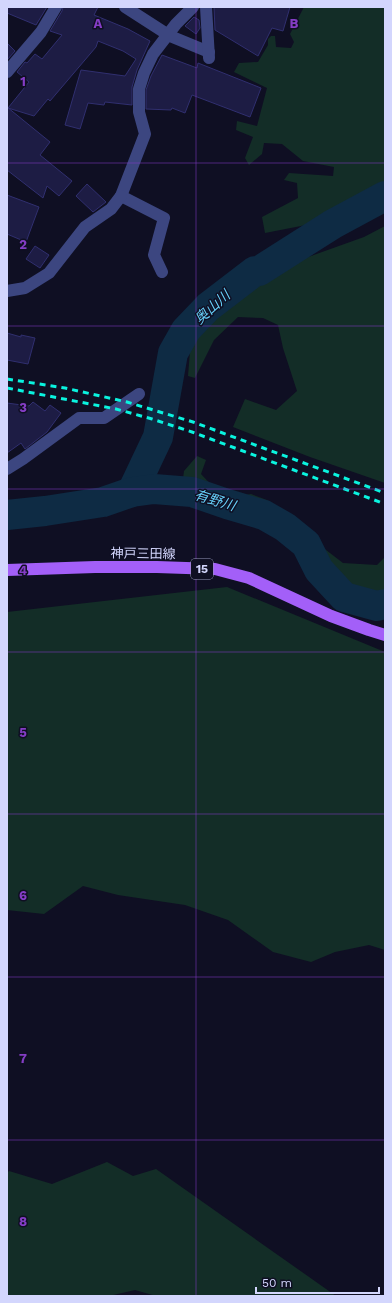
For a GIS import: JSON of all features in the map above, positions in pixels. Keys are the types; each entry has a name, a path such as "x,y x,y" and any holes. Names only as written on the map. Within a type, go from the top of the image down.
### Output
{"main road":[{"name":"神戸三田線","path":"7,570 95,567 215,569 249,578 331,616 385,635"}],"street":[{"path":"7,72 41,32 56,7"},
{"path":"125,7 169,35 209,55 206,7"},
{"path":"7,291 25,288 49,273 85,227 111,209 121,196 144,134 139,112 139,89 144,73 153,54 176,24 194,7"},
{"path":"121,196 164,218 154,255 162,272"},
{"path":"7,469 79,418 104,418 139,394"}],"green space":[{"path":"304,7 385,7 385,190 306,225 265,233 262,217 298,198 297,183 284,180 289,173 333,176 334,167 303,161 282,144 264,143 262,154 249,165 245,158 253,137 236,130 237,121 257,126 267,88 234,72 239,63 258,62 268,45 268,39 271,36 275,36 276,47 291,48 294,42 290,34"},
{"path":"385,226 385,483 310,457 233,427 245,399 276,410 297,391 283,348 278,325 263,318 238,317 214,340 195,378 188,376 191,339 230,294 267,280 297,261 364,237"},
{"path":"197,456 206,460 201,474 217,491 238,496 251,494 267,500 291,515 299,527 313,540 343,563 377,565 385,557 385,602 359,610 328,597 313,582 300,555 262,526 180,500 184,471"},
{"path":"227,587 385,652 385,950 369,945 335,952 311,962 273,952 228,920 185,905 118,895 83,886 44,914 7,910 7,612"},
{"path":"107,1162 133,1176 156,1169 336,1296 156,1296 135,1290 109,1296 7,1296 7,1173 9,1171 52,1184"}],"building":[{"path":"7,7 47,7 36,25 7,13"},
{"path":"63,7 98,7 94,15 128,29 150,41 137,70 132,87 132,105 105,102 104,105 88,103 80,129 65,125 81,70 125,76 136,59 123,51 98,41 96,47 50,101 48,99 34,116 8,108 29,82 17,72 25,62 27,63 35,54 42,59 62,35 50,31"},
{"path":"214,7 290,7 283,31 272,28 258,56 215,30"},
{"path":"194,17 199,20 200,28 196,34 185,26"},
{"path":"7,43 15,51 7,60"},
{"path":"162,55 197,68 198,63 261,88 250,117 192,95 185,113 172,108 171,110 146,109 146,90 151,76"},
{"path":"7,107 50,142 40,155 72,181 59,196 47,186 43,198 7,170"},
{"path":"87,184 106,202 93,212 76,196"},
{"path":"7,195 39,207 26,242 7,234"},
{"path":"35,246 49,255 40,268 26,259"},
{"path":"7,333 21,337 21,335 35,338 28,364 7,360"},
{"path":"33,402 45,411 50,405 61,413 47,432 25,449 21,443 7,453 7,403 29,406"}],"waterway":[{"name":"奥山川","path":"132,492 158,437 173,353 186,330 208,307 255,271 259,271 333,224 385,196"},
{"name":"有野川","path":"7,515 103,502 132,492 154,489 192,492 264,515 285,527 306,544 319,570 344,597 377,606 385,604"}],"railway":[{"path":"7,379 65,388 127,402 193,422 385,493"},
{"path":"7,388 116,409 152,419 192,432 385,504"}]}
